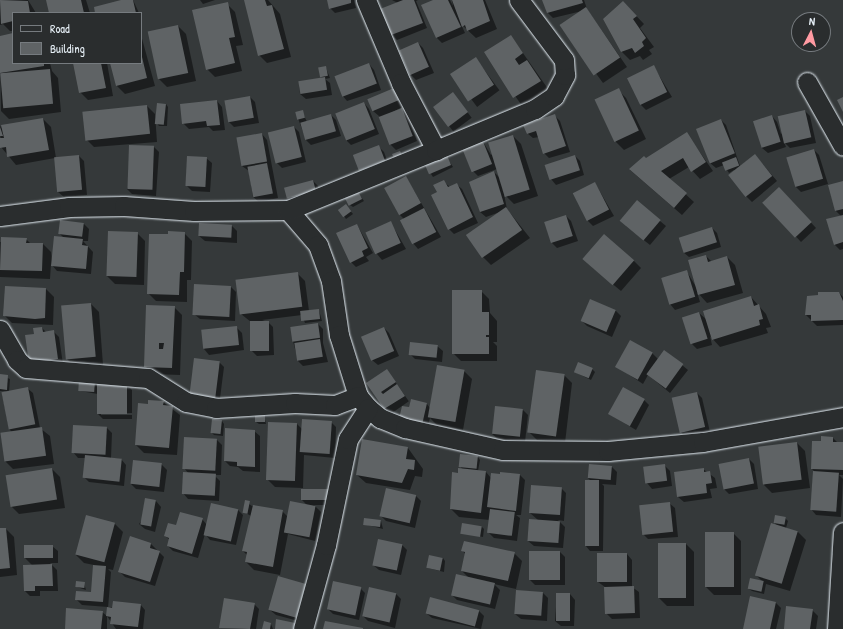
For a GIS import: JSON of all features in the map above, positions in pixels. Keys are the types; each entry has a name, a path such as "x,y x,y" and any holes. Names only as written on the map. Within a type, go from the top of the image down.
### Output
{"street":[{"path":"366,0 401,83 436,150"},
{"path":"0,215 69,207 124,206 194,211 288,210 535,109 554,96 565,75 564,60 519,0"},
{"path":"807,82 843,146"},
{"path":"288,210 318,245 331,281 339,335 363,402 380,418 405,428 503,450 608,451 695,443 843,417"},
{"path":"0,330 17,360 26,368 148,378 186,402 216,408 295,402 335,404 363,402"},
{"path":"304,629 326,545 348,439 363,402"},
{"path":"837,629 843,532"}],"building":[{"path":"0,0 28,1 30,12 12,12 12,21 1,24"},
{"path":"46,0 81,0 84,12 49,12"},
{"path":"121,0 133,0 136,12 95,12 94,7"},
{"path":"244,0 265,0 267,6 272,5 284,49 258,56"},
{"path":"327,0 351,0 351,3 329,9"},
{"path":"403,0 414,0 423,23 391,35 380,9"},
{"path":"433,0 448,0 461,27 436,38 421,5"},
{"path":"452,0 483,0 490,21 467,31 465,25 462,27"},
{"path":"542,0 582,0 583,3 547,13"},
{"path":"623,1 637,16 633,19 646,38 642,42 644,46 635,53 632,48 621,52 603,19"},
{"path":"228,2 235,37 229,38 235,63 206,70 192,10"},
{"path":"586,7 620,58 594,75 559,25"},
{"path":"178,25 188,73 158,79 148,31"},
{"path":"12,33 12,64 44,64 44,66 0,73 0,36"},
{"path":"511,35 523,53 515,59 519,65 527,60 541,81 513,98 484,52"},
{"path":"418,42 429,67 410,75 399,51"},
{"path":"142,57 147,78 116,86 110,64 142,64"},
{"path":"476,57 494,85 468,102 450,74"},
{"path":"369,63 377,84 342,97 334,76"},
{"path":"73,64 101,64 106,88 79,93"},
{"path":"654,65 667,92 640,105 627,78"},
{"path":"326,66 328,76 320,77 318,68"},
{"path":"50,69 53,104 3,108 0,73"},
{"path":"325,77 327,90 300,94 298,81"},
{"path":"394,88 399,100 372,111 367,99"},
{"path":"619,88 639,131 614,142 595,99"},
{"path":"453,92 468,112 448,127 433,107"},
{"path":"250,96 254,118 228,122 224,101"},
{"path":"843,97 843,112 837,100"},
{"path":"217,100 220,125 207,126 206,121 182,124 180,104"},
{"path":"364,102 375,129 346,141 335,114"},
{"path":"157,103 166,104 164,125 155,124"},
{"path":"147,105 150,134 85,141 82,112"},
{"path":"402,108 413,136 389,145 379,117"},
{"path":"303,110 305,118 297,120 295,112"},
{"path":"805,110 811,137 784,144 778,116"},
{"path":"331,114 336,131 305,140 300,123"},
{"path":"555,114 566,146 543,154 536,131 527,134 523,125"},
{"path":"772,115 781,142 762,148 753,121"},
{"path":"43,118 49,150 7,157 6,147 0,148 0,138 4,138 1,125"},
{"path":"721,119 735,153 710,163 696,129"},
{"path":"294,126 302,157 276,164 268,133"},
{"path":"0,127 3,136 0,136"},
{"path":"687,132 706,162 691,172 683,158 661,171 687,193 674,208 629,169 644,156 646,158"},
{"path":"262,133 267,162 241,166 236,138"},
{"path":"513,135 530,190 505,197 488,143"},
{"path":"482,139 492,164 472,172 462,147"},
{"path":"129,145 154,146 152,190 127,189"},
{"path":"379,145 385,161 359,171 353,155"},
{"path":"814,149 823,179 795,187 786,157"},
{"path":"400,151 404,159 396,162 392,154"},
{"path":"446,153 451,165 429,174 424,162"},
{"path":"755,154 772,176 745,197 728,175"},
{"path":"79,155 82,190 57,192 54,157"},
{"path":"575,155 580,170 550,180 545,165"},
{"path":"187,156 207,157 205,187 185,186"},
{"path":"736,157 739,165 725,171 722,162"},
{"path":"267,163 273,193 253,197 247,167"},
{"path":"494,171 504,204 480,212 469,182"},
{"path":"406,176 421,203 399,215 384,188"},
{"path":"313,180 316,191 287,198 284,188"},
{"path":"444,180 448,187 457,183 473,217 448,230 431,195 437,192 433,185"},
{"path":"843,181 843,209 835,211 828,185"},
{"path":"595,182 609,210 587,221 573,193"},
{"path":"779,187 812,222 795,238 762,203"},
{"path":"358,191 362,199 349,206 345,198"},
{"path":"637,200 661,220 643,241 620,221"},
{"path":"346,204 351,211 343,217 338,210"},
{"path":"506,207 522,230 482,258 466,235"},
{"path":"424,208 436,232 412,244 400,220"},
{"path":"566,215 573,236 551,243 544,222"},
{"path":"843,215 843,242 834,245 826,219"},
{"path":"60,220 84,223 82,237 58,234"},
{"path":"391,221 401,243 375,254 365,232"},
{"path":"199,223 232,225 231,238 198,236"},
{"path":"357,224 368,248 362,251 364,256 350,263 336,233"},
{"path":"712,227 717,242 684,253 679,238"},
{"path":"108,231 138,232 136,277 106,276"},
{"path":"168,231 185,232 184,272 180,272 179,295 147,294 149,234 168,234"},
{"path":"604,234 634,260 613,285 582,259"},
{"path":"54,236 83,239 82,245 88,246 86,269 51,266"},
{"path":"1,237 27,238 26,243 43,243 42,271 0,270"},
{"path":"706,255 708,262 727,256 735,285 698,295 688,260"},
{"path":"687,270 695,297 669,305 661,278"},
{"path":"298,272 302,307 240,314 235,280"},
{"path":"194,284 231,286 229,317 192,315"},
{"path":"5,286 46,288 45,318 35,319 3,316"},
{"path":"452,290 482,290 482,312 489,312 489,335 486,335 486,337 489,337 489,354 452,354"},
{"path":"818,292 839,292 843,301 843,320 811,321 811,315 805,315 807,296 818,295"},
{"path":"751,296 754,306 759,304 763,319 759,320 760,325 712,340 703,311"},
{"path":"590,299 616,310 606,332 581,321"},
{"path":"91,303 96,357 66,359 61,306"},
{"path":"146,305 175,306 172,368 144,367","holes":["159,343 164,343 163,349 159,349"]},
{"path":"319,309 320,319 301,321 300,311"},
{"path":"699,312 708,339 691,344 682,318"},
{"path":"250,321 269,321 269,351 250,351"},
{"path":"318,323 320,338 292,342 290,327"},
{"path":"237,326 239,345 203,349 201,330"},
{"path":"42,327 43,332 54,330 58,359 29,363 25,335 34,334 33,328"},
{"path":"384,327 394,351 371,361 361,337"},
{"path":"320,339 323,357 297,361 294,343"},
{"path":"630,340 653,353 638,380 615,367"},
{"path":"410,342 438,345 436,358 409,355"},
{"path":"664,350 683,364 666,388 646,374"},
{"path":"194,358 220,361 215,402 189,399"},
{"path":"578,362 593,368 589,378 574,372"},
{"path":"437,365 465,370 455,422 428,417"},
{"path":"387,369 396,382 381,392 383,394 397,384 405,396 384,409 366,383"},
{"path":"536,370 565,374 556,436 527,432"},
{"path":"0,374 8,375 7,390 0,389"},
{"path":"79,380 95,381 94,392 78,391"},
{"path":"97,384 127,384 127,414 97,414"},
{"path":"28,387 35,424 9,429 1,392"},
{"path":"623,387 645,399 630,426 608,414"},
{"path":"697,392 705,427 680,433 672,398"},
{"path":"411,399 427,403 422,425 399,419 402,406 409,407"},
{"path":"148,400 164,401 163,405 173,406 169,448 135,445 138,403 148,404"},
{"path":"495,406 523,409 520,437 492,434"},
{"path":"255,414 265,414 265,422 255,422"},
{"path":"212,419 222,420 220,434 211,433"},
{"path":"302,419 332,421 330,454 300,452"},
{"path":"268,422 297,423 295,481 266,480"},
{"path":"73,425 107,427 105,455 72,453"},
{"path":"42,427 46,456 4,462 0,433"},
{"path":"225,428 255,430 255,467 237,466 237,462 224,461"},
{"path":"821,436 833,437 833,442 843,442 843,470 811,469 812,441 821,441"},
{"path":"184,437 217,439 215,471 182,469"},
{"path":"362,439 408,447 406,459 415,460 414,470 408,469 402,483 356,475"},
{"path":"797,442 802,480 763,484 758,447"},
{"path":"460,454 478,456 477,469 459,467"},
{"path":"85,455 122,459 119,482 83,478"},
{"path":"749,458 754,484 724,489 719,464"},
{"path":"133,460 162,463 159,487 130,484"},
{"path":"589,464 612,466 611,480 588,478"},
{"path":"665,464 667,481 645,484 643,467"},
{"path":"52,468 57,500 11,507 6,475"},
{"path":"458,468 486,471 481,513 450,509 452,472 458,473"},
{"path":"704,468 704,472 710,471 712,483 706,484 707,493 677,497 674,472"},
{"path":"813,471 839,473 836,512 810,510"},
{"path":"183,472 216,474 215,496 182,494"},
{"path":"500,472 520,474 516,511 487,507 491,473 500,474"},
{"path":"585,480 599,480 599,546 585,546"},
{"path":"531,485 562,487 560,515 529,513"},
{"path":"386,488 416,495 410,523 379,516"},
{"path":"301,489 330,489 330,500 301,500"},
{"path":"145,498 156,500 151,526 140,525"},
{"path":"245,500 250,501 247,514 243,513"},
{"path":"290,501 316,506 309,537 284,532"},
{"path":"670,502 673,532 642,535 639,505"},
{"path":"211,503 238,509 231,541 204,535"},
{"path":"253,505 283,510 273,567 245,562 247,552 242,551"},
{"path":"490,509 515,512 512,536 487,533"},
{"path":"180,512 203,518 192,554 167,546 169,538 164,536 168,523 176,525"},
{"path":"86,515 115,523 104,562 75,555"},
{"path":"775,515 786,517 784,525 774,523"},
{"path":"364,518 381,520 380,527 363,525"},
{"path":"529,519 560,521 558,543 527,541"},
{"path":"462,523 482,526 480,537 460,534"},
{"path":"771,523 798,531 782,584 755,576"},
{"path":"0,528 6,528 10,568 0,569"},
{"path":"705,532 734,532 734,587 705,587"},
{"path":"130,536 151,543 150,548 160,551 150,582 118,572"},
{"path":"378,539 402,544 397,571 372,565"},
{"path":"464,541 515,552 508,581 461,571 465,552 461,551"},
{"path":"658,543 686,543 686,598 658,598"},
{"path":"24,545 53,545 53,558 24,558"},
{"path":"529,551 560,551 560,580 529,580"},
{"path":"597,553 627,553 627,582 597,582"},
{"path":"429,555 443,558 440,571 426,568"},
{"path":"52,564 53,586 35,586 35,591 24,591 23,565"},
{"path":"93,565 106,566 103,602 75,600 76,591 91,592"},
{"path":"456,574 495,583 490,604 451,595"},
{"path":"278,576 306,584 296,618 268,610"},
{"path":"750,578 764,581 761,592 748,589"},
{"path":"76,581 85,582 84,588 75,587"},
{"path":"333,581 361,587 355,615 327,609"},
{"path":"634,586 635,613 605,614 604,587"},
{"path":"369,587 396,593 390,623 362,616"},
{"path":"516,590 543,592 541,616 514,614"},
{"path":"556,593 570,593 570,621 556,621"},
{"path":"750,596 776,602 770,629 743,629"},
{"path":"430,597 479,610 475,627 426,613"},
{"path":"224,598 255,603 250,629 219,628"},
{"path":"113,601 141,604 138,627 110,624 111,617 106,616 107,607 112,608"},
{"path":"786,606 813,609 810,629 784,629"},
{"path":"66,608 103,611 101,629 65,629"},
{"path":"276,619 300,624 299,629 275,629"},
{"path":"264,621 271,623 270,629 262,629"},
{"path":"325,621 363,628 363,629 323,629"}]}
